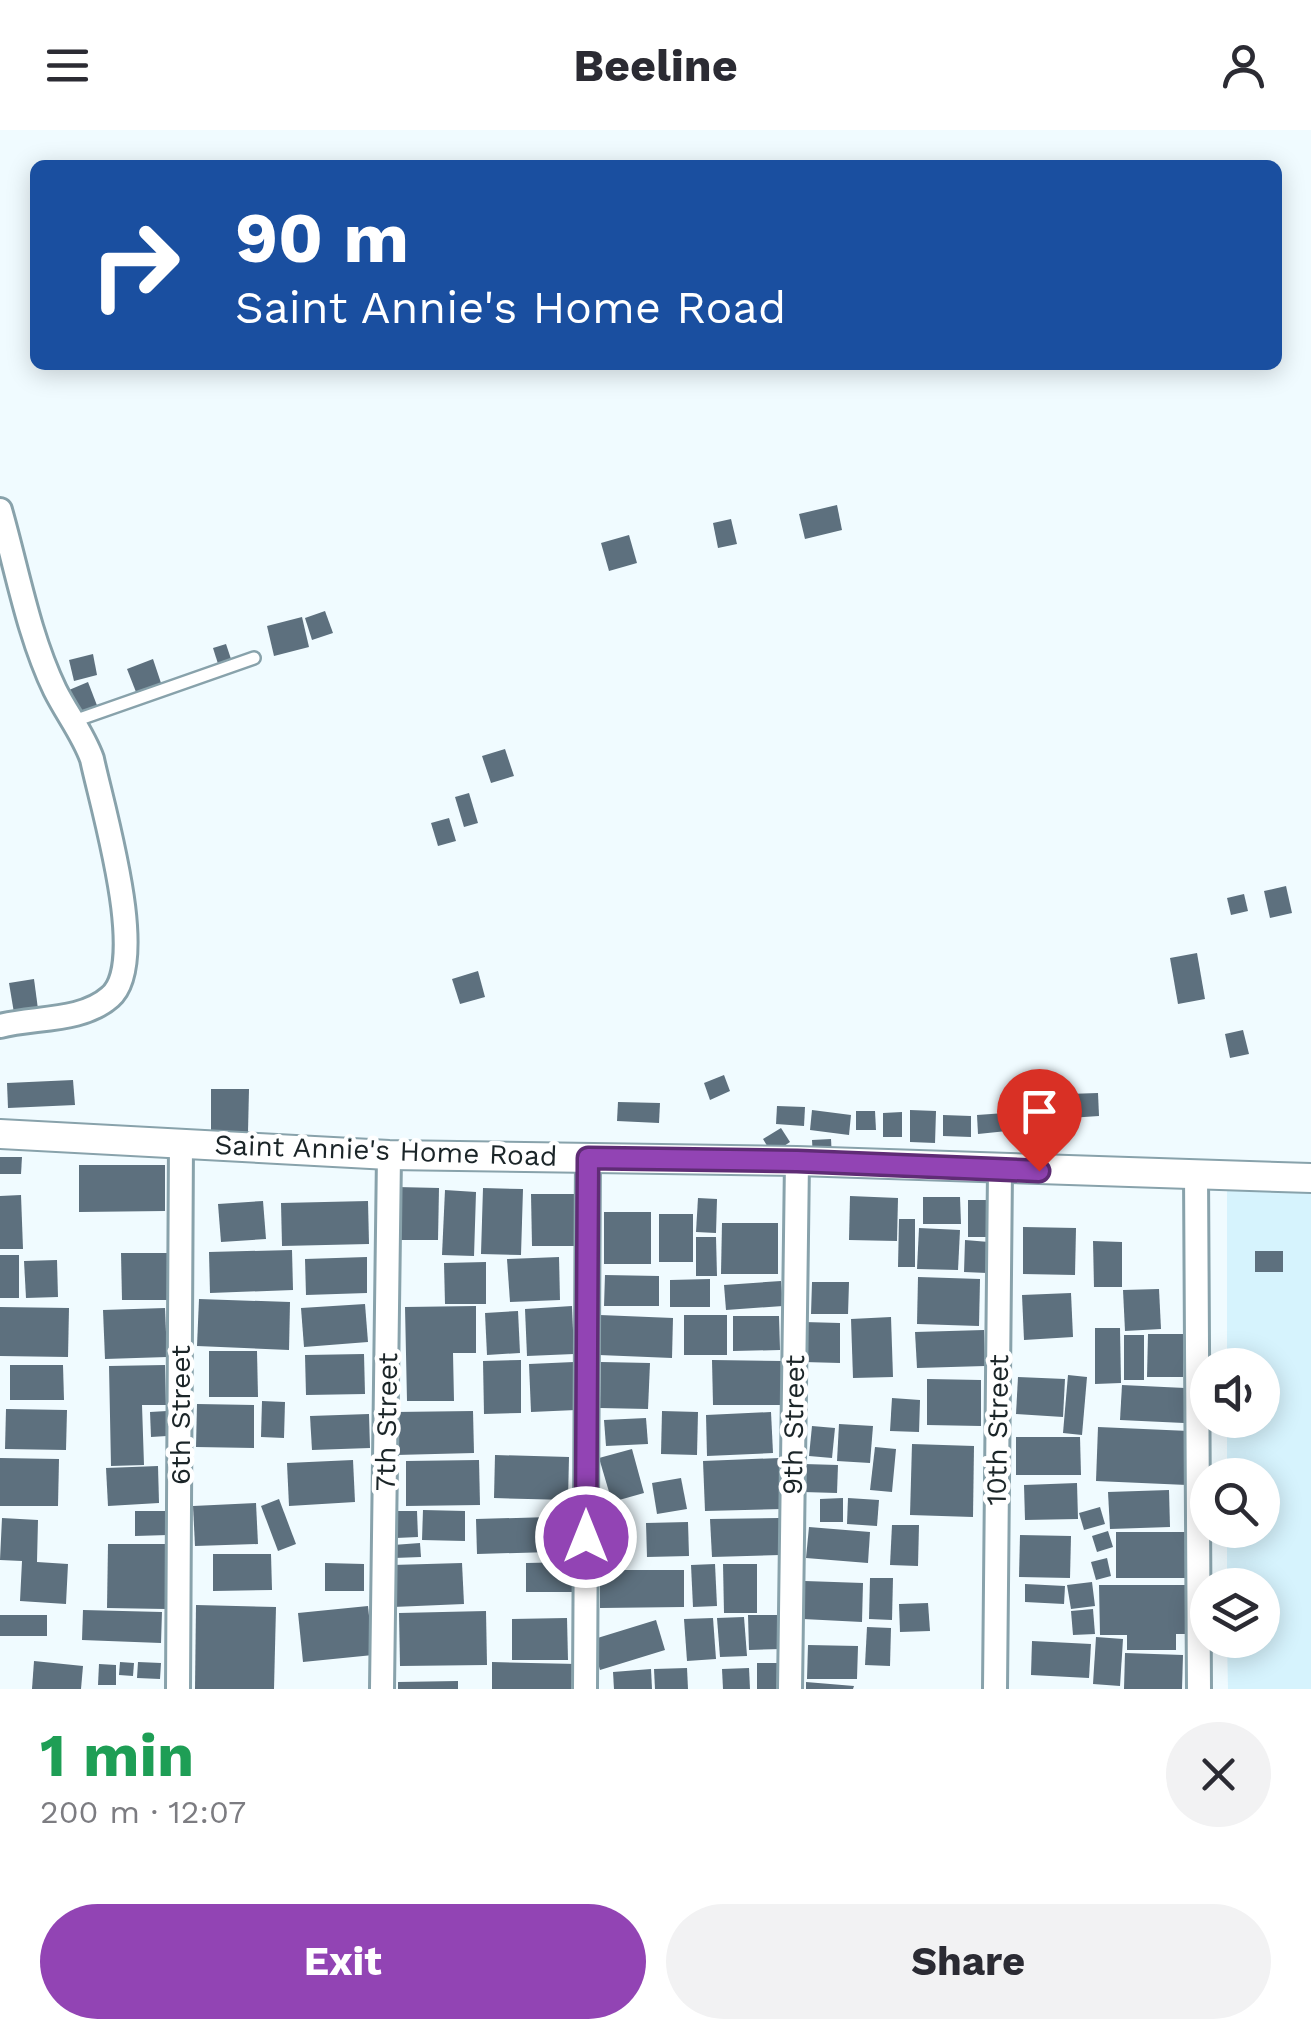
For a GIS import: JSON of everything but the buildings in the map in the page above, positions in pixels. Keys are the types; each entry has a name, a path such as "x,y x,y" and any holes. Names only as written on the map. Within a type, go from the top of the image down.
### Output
{"street":[{"path":"0,510 40,651 56,692 92,759 122,896 128,946 124,969 110,997 56,1018 0,1026"},
{"name":"Saint Annie's Home Road","path":"0,1134 389,1155 797,1161 1311,1178"},
{"name":"6th Street","path":"178,1689 181,1142"},
{"name":"7th Street","path":"382,1689 389,1155"},
{"path":"584,1689 588,1158"},
{"name":"9th Street","path":"790,1689 797,1161"},
{"name":"10th Street","path":"994,1689 1000,1170"},
{"path":"1196,1174 1199,1689"}],"lane":[{"path":"74,721 254,658"}],"shaded area":[{"path":"1227,1190 1311,1193 1311,1689 1228,1689 1227,1658 1280,1658 1280,1568 1227,1568 1227,1548 1280,1548 1280,1458 1227,1458 1227,1438 1280,1438 1280,1348 1227,1348"}],"route":[{"path":"586,1537 588,1158 797,1161 1039,1171"}]}
